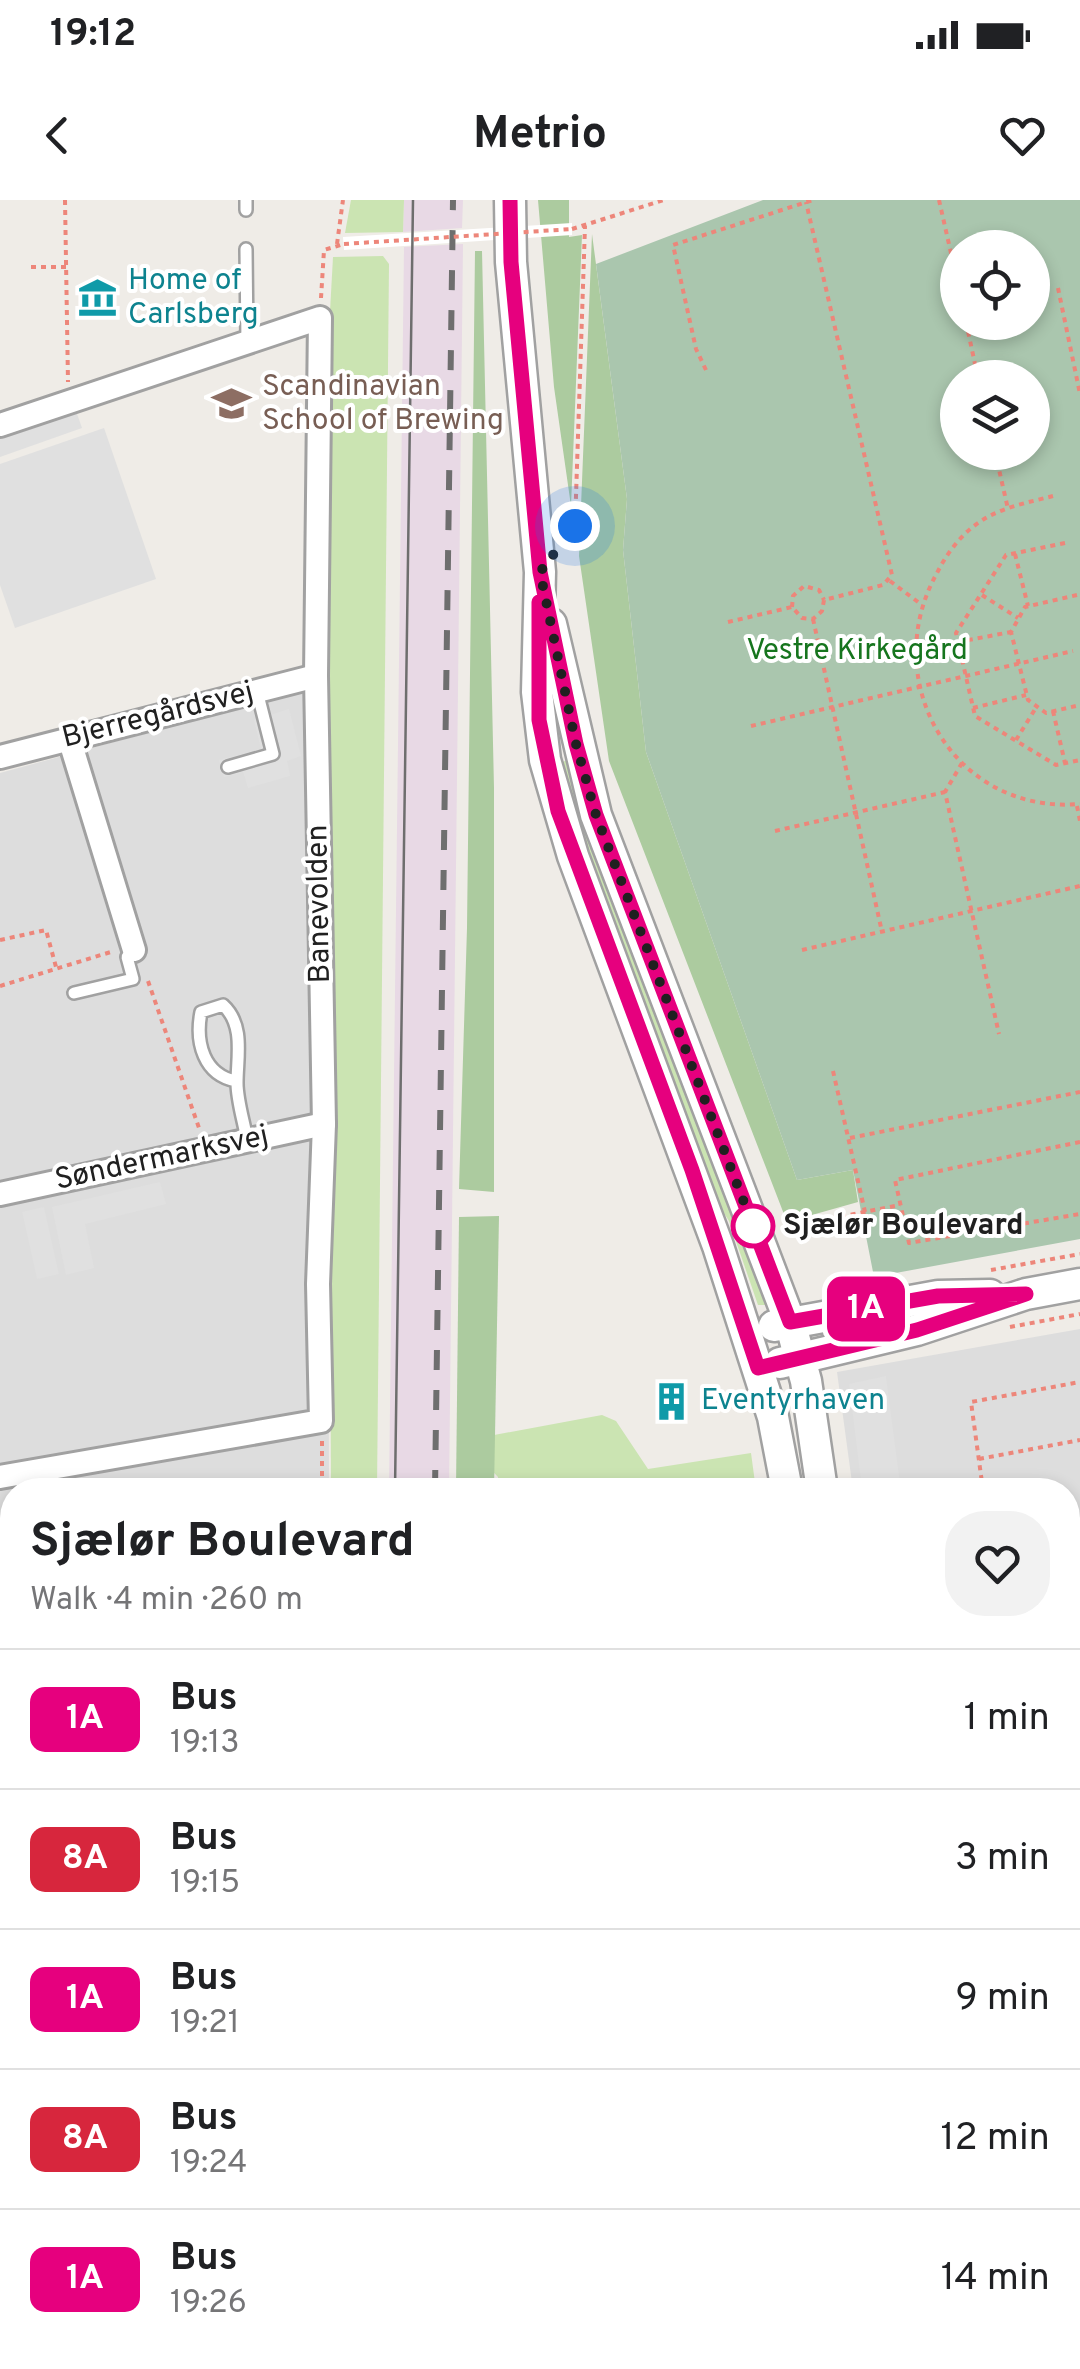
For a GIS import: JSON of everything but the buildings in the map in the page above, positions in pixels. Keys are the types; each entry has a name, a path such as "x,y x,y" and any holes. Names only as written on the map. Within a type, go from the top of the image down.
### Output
{"street":[{"path":"510,200 511,262 540,572 539,720 558,811 685,1150 758,1368 785,1478"},
{"path":"0,425 320,318"},
{"name":"Banevolden","path":"320,318 316,676 324,1124 318,1284 322,1421"},
{"path":"540,572 576,744 596,815 790,1322 800,1358 820,1478"},
{"name":"Bjerregårdsvej","path":"0,756 316,676"},
{"path":"69,738 133,948"},
{"name":"Søndermarksvej","path":"0,1194 324,1124"},
{"path":"758,1368 917,1330 1026,1294 1080,1284"},
{"path":"746,1333 938,1296 1026,1294"},
{"path":"0,1477 322,1421"}],"lane":[{"path":"246,249 247,342"},
{"path":"228,767 273,754 257,691"},
{"path":"74,993 133,979 127,957 133,948"},
{"path":"236,1081 218,1078 208,1070 198,1026 201,1012 223,1005 233,1014 241,1064 236,1081 247,1140"}],"path":[{"path":"65,200 68,401"},
{"path":"340,244 342,200"},
{"path":"320,318 324,250 340,244 572,229 664,200"},
{"path":"706,370 696,348 674,245 813,200"},
{"path":"939,200 946,230"},
{"path":"806,202 892,575 890,581"},
{"path":"540,572 575,526 585,226"},
{"path":"31,267 66,267"},
{"path":"1058,288 1080,394"},
{"path":"999,470 1008,508"},
{"path":"1053,496 1008,508 965,534 940,566 922,605 916,622 913,662 917,688 932,721 962,763 1007,793 1049,804 1078,804 1080,821"},
{"path":"1065,543 1006,555 956,633 975,716 1056,766 1080,760"},
{"path":"1015,554 1028,606"},
{"path":"824,600 890,581"},
{"path":"890,581 922,605"},
{"path":"804,586 819,590 824,600 822,611 813,620 802,618 792,606 792,596 804,586"},
{"path":"982,594 1018,618"},
{"path":"1076,594 1028,606 1011,632 1026,695 1037,706 1053,711 1080,705"},
{"path":"728,622 792,606"},
{"path":"813,620 882,932"},
{"path":"958,642 1011,632"},
{"path":"751,726 1073,651"},
{"path":"973,708 1026,695"},
{"path":"1016,741 1037,706"},
{"path":"1053,711 1065,763"},
{"path":"962,763 945,792 1000,1034"},
{"path":"775,831 945,792"},
{"path":"802,950 1080,886"},
{"path":"0,940 46,930 56,966"},
{"path":"0,986 47,975 45,970 56,966 133,948 206,1149"},
{"path":"834,1071 865,1212"},
{"path":"850,1138 1080,1092"},
{"path":"1080,1142 895,1180 909,1244 1080,1214"},
{"path":"755,1233 900,1205"},
{"path":"986,1271 1080,1254"},
{"path":"981,1478 971,1402 1080,1382"},
{"path":"322,1421 322,1478"},
{"path":"979,1460 1080,1440"}],"shaded area":[{"path":"404,200 463,200 462,228 403,232"},
{"path":"463,244 449,1478 389,1478 404,247"},
{"path":"76,411 82,428 0,457 0,438"},
{"path":"104,428 156,579 15,628 0,585 0,464"},
{"path":"327,684 329,1478 0,1478 0,773"},
{"path":"289,709 301,756 287,761 290,776 248,788 243,772 224,777 219,760 261,749 254,720"},
{"path":"160,1182 166,1204 85,1224 94,1268 66,1275 52,1207"},
{"path":"44,1207 59,1274 37,1279 22,1212"},
{"path":"1080,1329 1080,1478 851,1478 837,1372"},
{"path":"886,1376 899,1478 861,1478 849,1384"}],"green space":[{"path":"351,200 404,200 403,232 345,233"},
{"path":"538,200 569,200 569,237 582,235 571,506 554,387"},
{"name":"Vestre Kirkegård","path":"763,200 1080,200 1080,1239 874,1277 853,1170 797,1180 646,752 623,550 627,499 596,264"},
{"path":"592,234 627,499 623,550 646,752 797,1180 853,1170 858,1202 787,1222 609,761 579,556"},
{"path":"475,251 482,251 494,788 494,1192 459,1189 467,928"},
{"path":"383,256 389,264 377,1478 331,1478 326,384 333,257"},
{"path":"568,760 771,1305 758,1305 729,1221 715,1199 615,940 559,763"},
{"path":"499,1216 494,1478 456,1478 459,1217"},
{"path":"602,1415 616,1421 648,1469 751,1453 754,1478 498,1478 478,1456 478,1438"}],"pier":[{"path":"572,223 572,235 344,250 343,237"}],"tram line":[{"path":"395,1478 413,200"}],"railway":[{"path":"435,1478 453,200"}],"bus line":[{"name":"1A","path":"510,200 511,262 525,378 540,572 576,744 596,815 790,1322 938,1296 1026,1294 917,1330 758,1368 692,1170 558,811 539,720 539,602"}],"place":[{"name":"Home of Carlsberg","path":"98,298"},
{"name":"Scandinavian School of Brewing","path":"232,404"},
{"name":"Sjælør Boulevard","path":"753,1226"},
{"name":"Eventyrhaven","path":"671,1401"}],"route":[{"path":"575,526 540,572 585,780 753,1226"}]}
